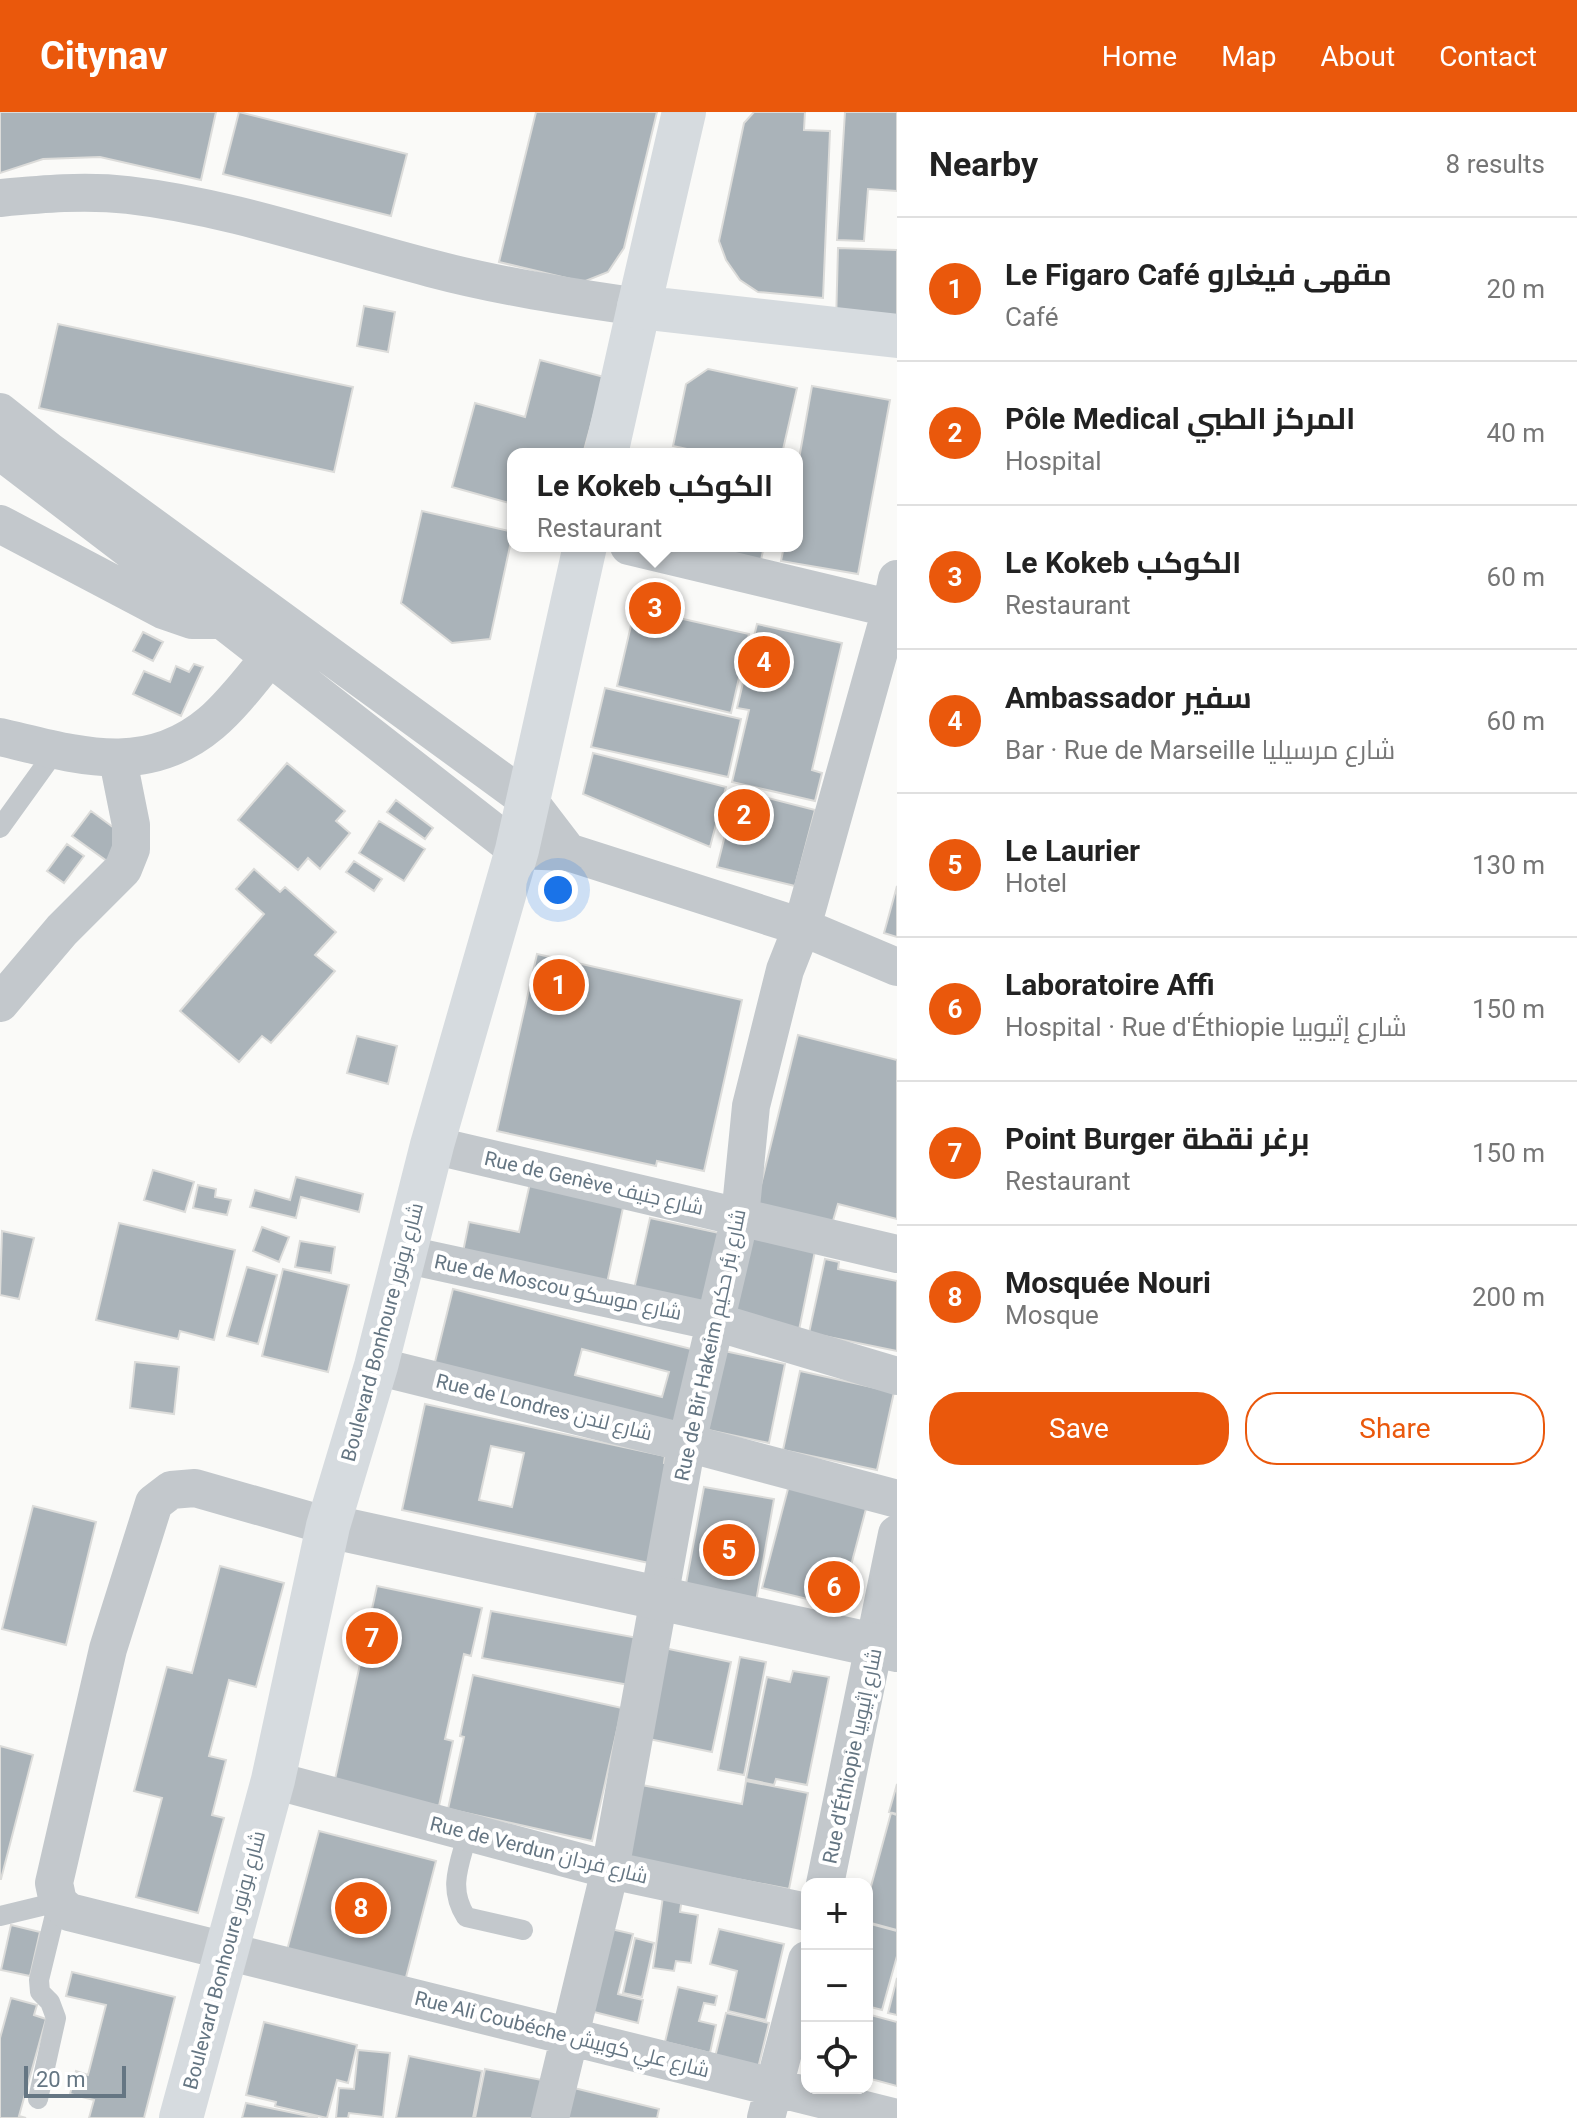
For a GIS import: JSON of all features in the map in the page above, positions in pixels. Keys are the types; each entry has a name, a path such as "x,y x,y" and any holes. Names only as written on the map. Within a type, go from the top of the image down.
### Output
{"main road":[{"path":"607,448 684,112"},
{"path":"639,307 897,336"},
{"name":"Boulevard Bonhoure شارع بونور","path":"181,2118 273,1780 328,1526 376,1366 432,1145 517,850 584,552"}],"street":[{"path":"0,198 59,192 141,197 238,215 446,272 546,294 639,307"},
{"path":"0,412 281,643 517,850 568,852 802,927 897,967"},
{"path":"0,451 236,608"},
{"path":"0,524 163,610 209,622 236,608"},
{"path":"659,552 895,599"},
{"name":"Rue de Bir Hakeim شارع بئر حكيم","path":"550,2118 610,1870 687,1443 740,1217 751,1106 785,970 802,927 895,599"},
{"path":"281,643 529,801 568,852"},
{"path":"0,737 93,758 118,760 186,742 213,721 281,643"},
{"path":"0,1003 62,930 123,869 131,849 131,825 118,760"},
{"name":"Rue de Genève شارع جنيف","path":"432,1145 897,1254"},
{"name":"Rue de Moscou شارع موسكو","path":"403,1254 716,1322 897,1376"},
{"name":"Rue de Londres شارع لندن","path":"376,1366 897,1499"},
{"path":"58,1902 54,1883 108,1649 154,1503 171,1490 195,1488 328,1526 886,1648"},
{"name":"Rue d'Éthiopie شارع إثيوبيا","path":"827,1878 886,1648 897,1534"},
{"name":"Rue de Verdun شارع فردان","path":"273,1780 610,1870 801,1911"},
{"name":"Rue Ali Coubéche شارع علي كوبيش","path":"58,1902 69,1912 569,2034 769,2103 897,2118"},
{"path":"769,2103 801,1983"}],"lane":[{"path":"0,828 56,750"},
{"path":"468,1832 454,1888 458,1905 466,1917 523,1930"},
{"path":"0,1916 58,1902 39,1980 40,1992 50,2002 56,2018 38,2099"}],"building":[{"path":"0,112 216,112 201,180 100,157 43,159 0,173"},
{"path":"239,112 407,154 391,216 223,174"},
{"path":"536,112 657,112 624,248 608,272 583,282 499,262"},
{"path":"754,112 805,112 804,130 830,131 823,298 758,292 740,280 726,260 719,241 744,123"},
{"path":"845,112 897,112 897,191 868,189 864,241 837,240"},
{"path":"838,248 897,250 897,326 836,323"},
{"path":"364,306 395,312 388,352 357,346"},
{"path":"58,324 353,387 334,472 39,408"},
{"path":"540,360 604,377 585,448 507,448 507,502 452,487 475,403 525,417"},
{"path":"708,369 797,388 783,448 673,446 686,384"},
{"path":"812,386 890,400 858,574 781,561 783,552 803,552 801,448"},
{"path":"422,511 507,531 509,552 490,639 452,643 401,603"},
{"path":"701,552 763,552 760,565"},
{"path":"635,608 749,634 731,713 617,686"},
{"path":"757,624 842,643 812,770 822,773 815,801 732,782 749,710 737,708"},
{"path":"143,632 163,642 153,661 133,651"},
{"path":"194,664 203,667 181,716 133,694 144,671 170,682 176,666 189,672"},
{"path":"605,688 741,719 728,777 591,747"},
{"path":"593,753 726,787 710,847 583,794"},
{"path":"287,763 345,811 336,821 350,833 320,869 308,858 298,870 238,820"},
{"path":"760,796 815,810 795,886 717,867 730,815 753,821"},
{"path":"396,800 433,828 425,839 387,812"},
{"path":"91,811 125,836 107,861 72,836"},
{"path":"379,821 425,849 404,881 359,853"},
{"path":"67,844 84,856 64,883 47,871"},
{"path":"354,861 382,879 374,891 346,872"},
{"path":"254,869 280,892 285,887 336,932 315,955 335,971 271,1043 262,1036 239,1062 180,1011 264,914 236,889"},
{"path":"897,886 897,937 884,933"},
{"path":"537,954 742,1000 704,1171 657,1161 656,1166 497,1131"},
{"path":"798,1035 897,1060 897,1219 838,1204 832,1224 755,1209"},
{"path":"357,1036 397,1046 388,1084 347,1073"},
{"path":"153,1170 194,1182 185,1212 144,1200"},
{"path":"296,1177 363,1194 359,1212 301,1197 296,1218 250,1207 255,1190 290,1200"},
{"path":"530,1183 624,1203 607,1283 463,1252 469,1222 519,1232"},
{"path":"198,1185 216,1189 215,1197 231,1200 227,1215 193,1208"},
{"path":"650,1218 719,1233 702,1309 633,1294"},
{"path":"119,1223 235,1250 214,1340 180,1331 178,1339 96,1320"},
{"path":"262,1227 289,1237 279,1262 253,1251"},
{"path":"2,1231 34,1238 19,1299 0,1295"},
{"path":"744,1232 816,1246 799,1330 728,1316"},
{"path":"300,1241 335,1247 331,1273 295,1267"},
{"path":"825,1259 839,1262 838,1269 897,1281 897,1351 809,1333"},
{"path":"247,1267 277,1275 258,1344 227,1336"},
{"path":"283,1269 349,1285 328,1372 262,1356"},
{"path":"453,1289 699,1351 680,1428 434,1366","holes":["582,1349 669,1372 662,1397 575,1375"]},
{"path":"715,1349 785,1364 769,1443 699,1428"},
{"path":"135,1362 179,1367 174,1414 130,1408"},
{"path":"800,1371 894,1392 877,1470 783,1450"},
{"path":"425,1404 665,1456 664,1463 671,1465 649,1563 402,1510","holes":["491,1446 524,1453 512,1507 479,1500"]},
{"path":"789,1485 867,1505 840,1607 762,1588"},
{"path":"704,1487 774,1499 754,1613 683,1600"},
{"path":"33,1506 96,1522 66,1645 2,1629"},
{"path":"220,1566 284,1583 256,1687 229,1680 209,1756 226,1760 212,1815 224,1818 198,1913 136,1897 162,1798 134,1791 167,1667 192,1673"},
{"path":"377,1586 482,1608 471,1656 464,1654 445,1739 453,1741 439,1806 334,1784"},
{"path":"491,1611 638,1638 629,1685 482,1658"},
{"path":"664,1648 731,1662 712,1752 644,1738"},
{"path":"740,1657 766,1662 744,1775 718,1770"},
{"path":"793,1671 829,1677 807,1785 776,1779 774,1785 746,1779 767,1677 790,1682"},
{"path":"473,1675 622,1708 592,1841 448,1809 464,1737 460,1736"},
{"path":"0,1746 33,1755 1,1879 0,1879"},
{"path":"746,1781 808,1793 789,1889 617,1856 631,1783 742,1804"},
{"path":"897,1784 897,1814 889,1812"},
{"path":"891,1813 897,1815 897,1930 873,1924 873,1879"},
{"path":"319,1831 436,1861 404,1985 286,1954"},
{"path":"663,1896 682,1898 680,1912 698,1915 691,1963 676,1961 674,1971 653,1968"},
{"path":"11,1925 40,1932 30,1976 1,1970"},
{"path":"873,1925 897,1931 897,1956 882,2010 873,2008"},
{"path":"602,1927 633,1934 618,1994 643,2000 638,2023 582,2009"},
{"path":"719,1929 784,1944 766,2020 728,2011 737,1971 710,1964"},
{"path":"635,1938 654,1943 642,1997 623,1993"},
{"path":"72,1972 175,1997 144,2118 89,2118 94,2100 70,2094 76,2071 88,2075 106,2005 66,1996"},
{"path":"897,1978 897,2015 888,2013"},
{"path":"678,1987 717,1996 715,2005 704,2003 699,2021 716,2025 710,2053 665,2042"},
{"path":"11,1998 37,2005 34,2015 46,2019 19,2116 26,2118 0,2118 0,2038"},
{"path":"726,2013 769,2023 758,2068 715,2057"},
{"path":"873,2016 897,2022 897,2086 873,2080"},
{"path":"264,2022 357,2045 348,2083 337,2080 327,2118 275,2106 276,2102 246,2095"},
{"path":"358,2050 390,2053 383,2117 349,2113 348,2118 336,2118 339,2088 354,2089"},
{"path":"409,2056 482,2071 473,2118 396,2118"},
{"path":"485,2069 547,2081 539,2118 475,2118"},
{"path":"574,2088 659,2109 657,2118 566,2118"},
{"path":"246,2103 318,2118 242,2118"}],"place":[{"name":"Le Kokeb الكوكب","path":"655,608"},
{"name":"Ambassador سفير","path":"764,662"},
{"name":"Pôle Medical المركز الطبي","path":"744,815"},
{"name":"Le Figaro Café مقهى فيغارو","path":"559,985"},
{"name":"Le Laurier","path":"729,1550"},
{"name":"Laboratoire Affi","path":"834,1587"},
{"name":"Point Burger برغر نقطة","path":"372,1638"},
{"name":"Mosquée Nouri","path":"361,1908"}]}
